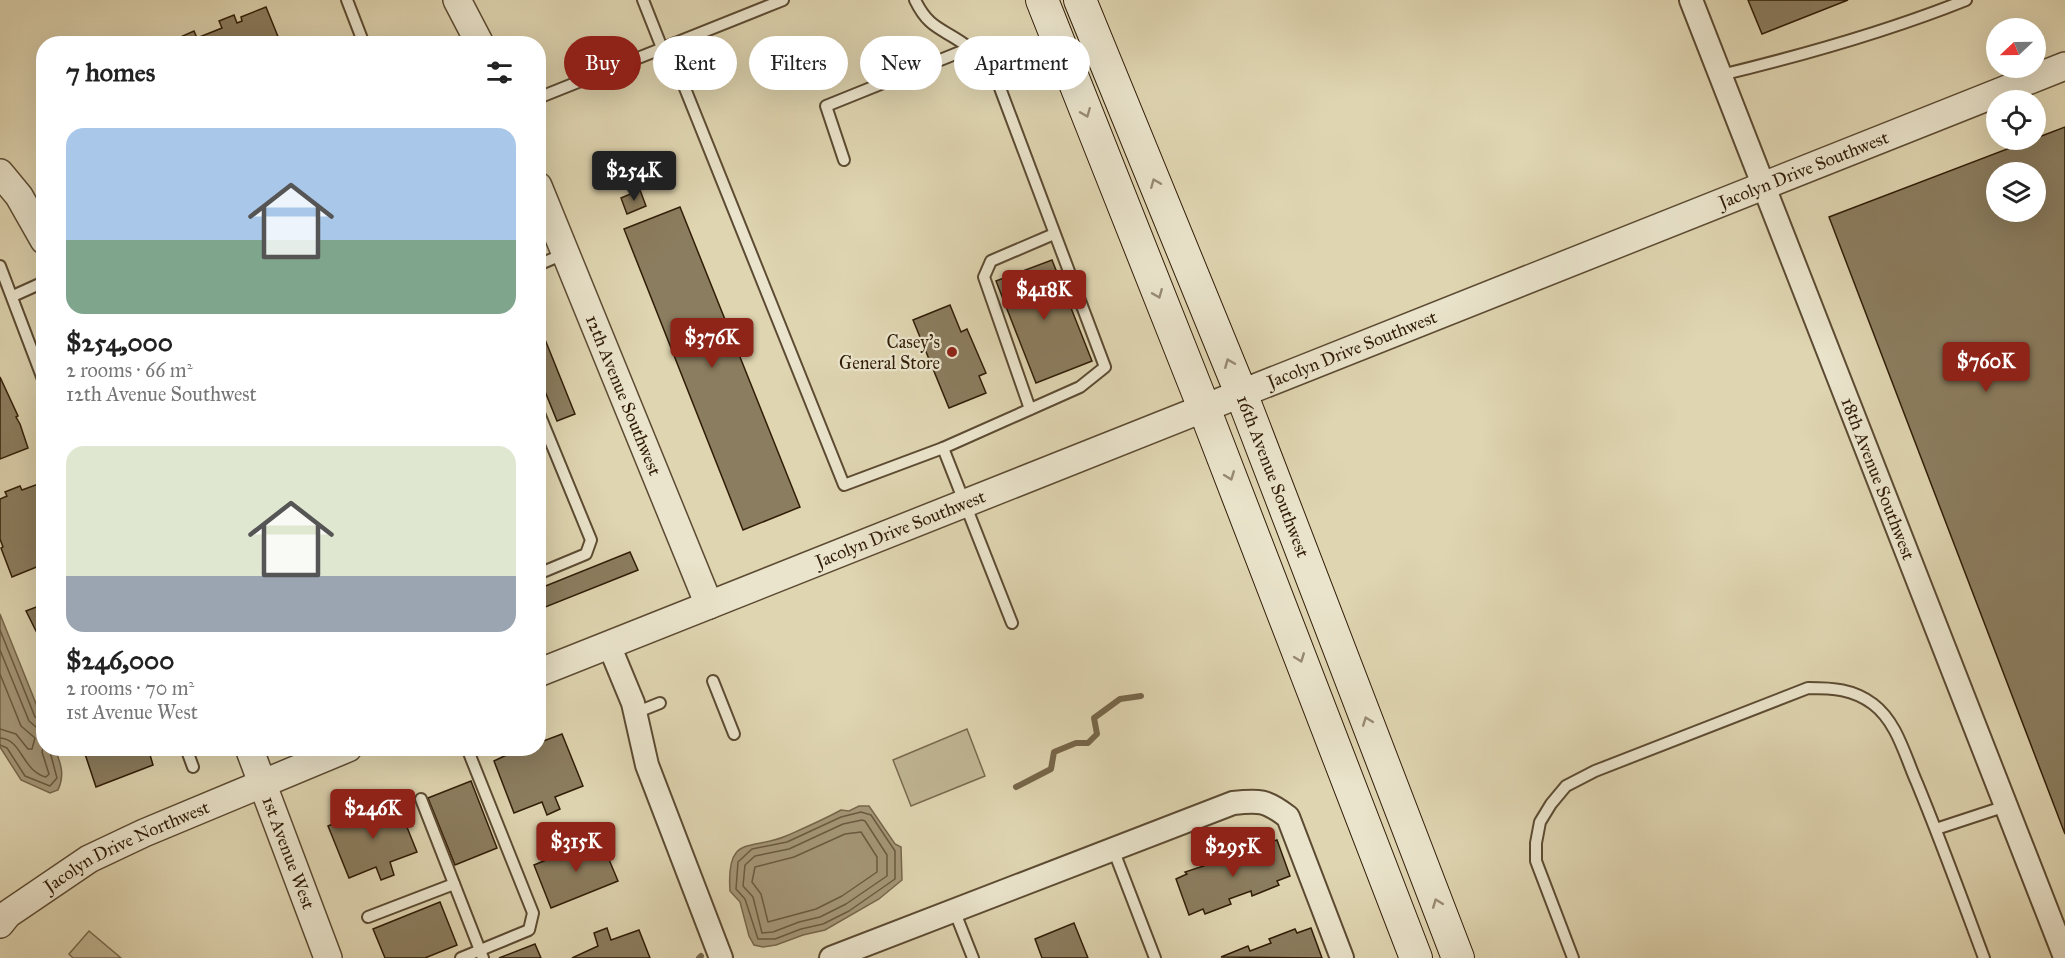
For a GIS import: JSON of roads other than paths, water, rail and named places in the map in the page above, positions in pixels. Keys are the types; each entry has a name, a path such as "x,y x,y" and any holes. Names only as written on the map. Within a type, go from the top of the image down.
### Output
{"main road":[{"path":"1042,0 1204,408 1416,958"},
{"path":"1058,0 1064,15 1078,28 1094,34"},
{"name":"16th Avenue Southwest","path":"1080,0 1241,393 1458,958"}],"street":[{"path":"457,0 476,36"},
{"name":"18th Avenue Southwest","path":"1691,0 2065,957"},
{"name":"Jacolyn Drive Southwest","path":"546,670 2065,66"},
{"path":"0,173 19,196 36,226"},
{"name":"12th Avenue Southwest","path":"546,205 709,605"},
{"path":"609,645 635,713 647,765 721,958"},
{"name":"1st Avenue West","path":"252,756 328,958"},
{"path":"262,782 328,756"},
{"name":"Jacolyn Drive Northwest","path":"0,924 8,914 89,860 144,832 262,782"},
{"path":"831,958 1233,803 1256,800 1270,803 1288,817 1342,958"}],"lane":[{"path":"347,0 361,36"},
{"path":"643,0 660,36"},
{"path":"693,36 783,0"},
{"path":"915,0 938,30 954,39"},
{"path":"1721,75 1803,55 1903,25 1966,0"},
{"path":"546,95 653,52"},
{"path":"844,160 826,106 954,54"},
{"path":"683,90 844,485 943,448 1080,387 1104,367 1001,90"},
{"path":"1030,409 984,277 991,261 1054,234"},
{"path":"546,262 566,253"},
{"path":"0,266 36,360"},
{"path":"13,296 36,286"},
{"path":"546,430 591,540 586,554 546,571"},
{"path":"943,448 1012,623"},
{"path":"713,681 734,734"},
{"path":"1573,958 1536,861 1540,822 1566,786 1595,771 1808,688 1853,692 1874,704 1891,723 1936,829 1984,958"},
{"path":"635,713 660,703"},
{"path":"189,756 193,767"},
{"path":"461,958 482,954 529,930 532,913 470,756"},
{"path":"421,799 482,954"},
{"path":"1936,829 2006,806"},
{"path":"1113,849 1155,958"},
{"path":"368,917 454,884"},
{"path":"954,910 973,958"}],"water":[{"path":"0,614 36,704 36,756 57,756 62,774 58,790 50,793 21,780 0,747"},
{"path":"859,806 869,806 895,844 901,847 902,880 879,899 825,930 776,945 763,947 754,945 749,936 740,902 730,891 732,860 737,852 743,847 786,836 841,810 849,811"}],"waterway":[{"path":"1016,787 1051,769 1054,752 1076,743 1088,743 1097,734 1094,718 1120,699 1141,696"}],"place":[{"name":"Casey's General Store","path":"952,352"}]}
